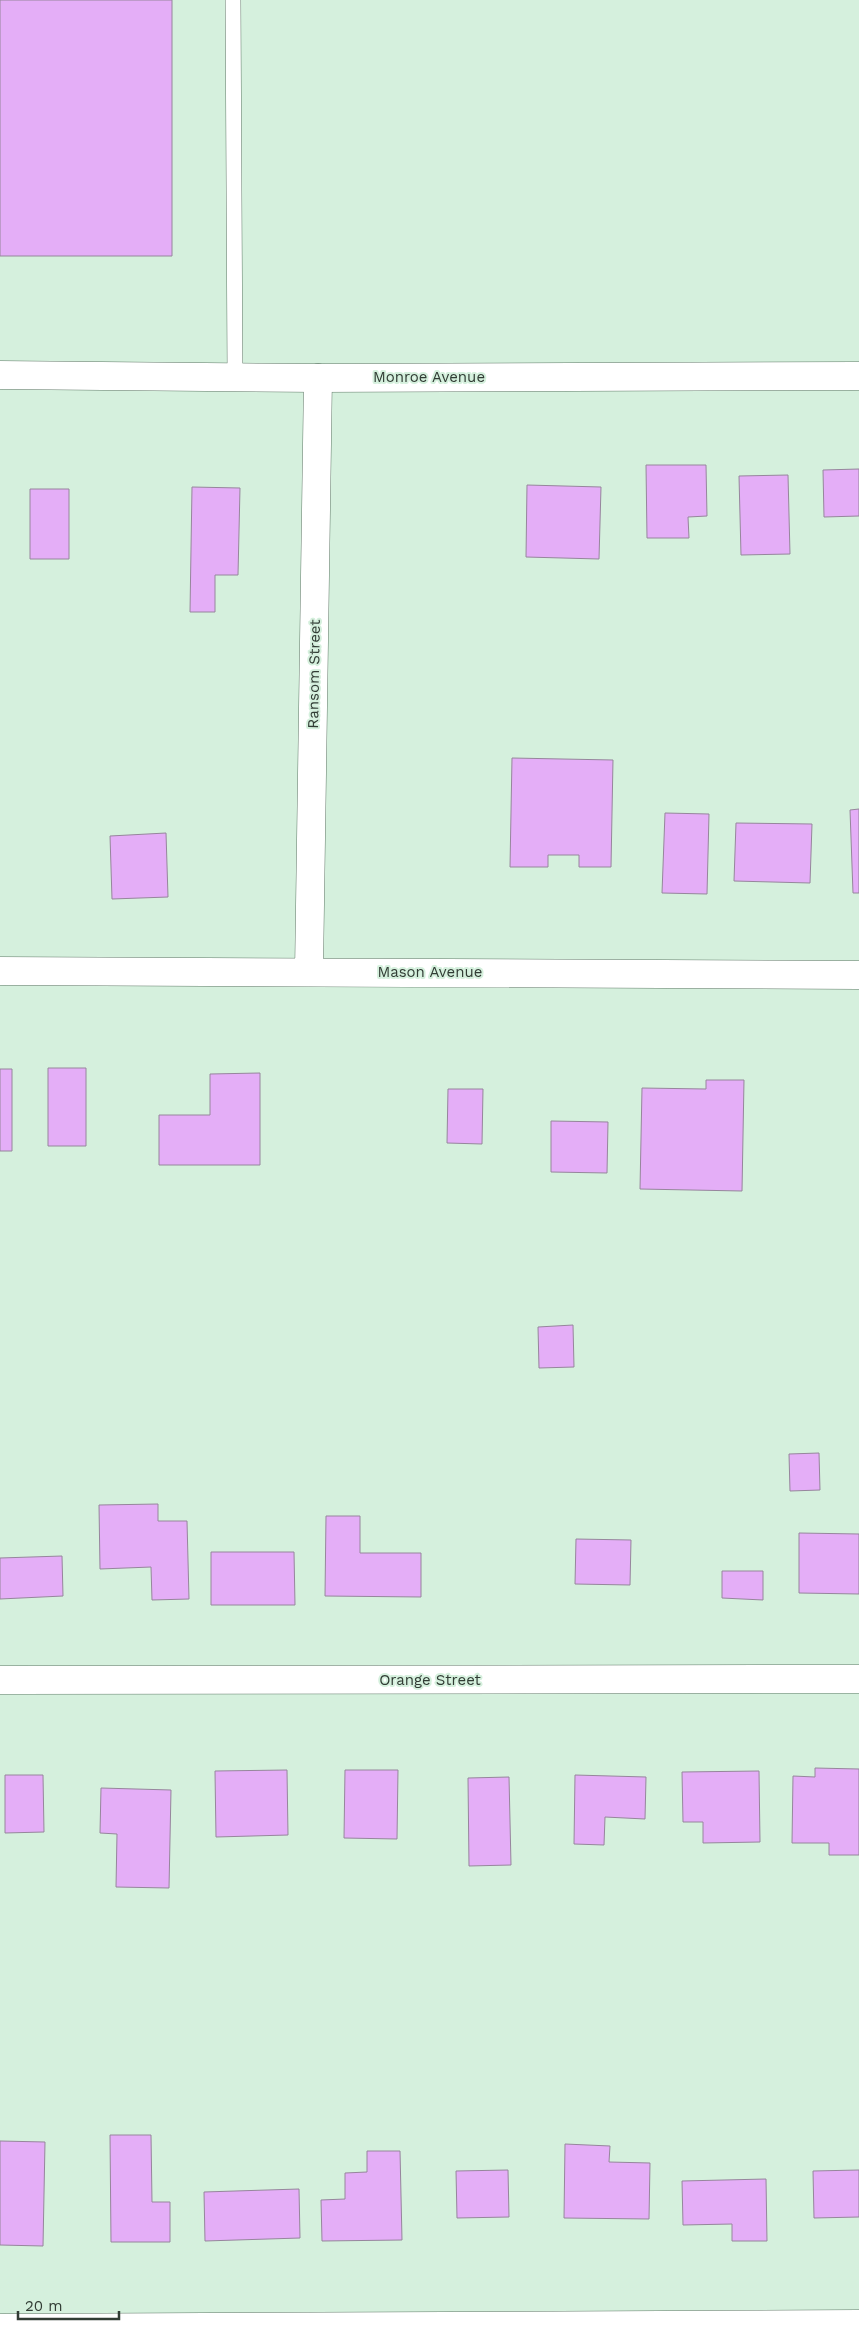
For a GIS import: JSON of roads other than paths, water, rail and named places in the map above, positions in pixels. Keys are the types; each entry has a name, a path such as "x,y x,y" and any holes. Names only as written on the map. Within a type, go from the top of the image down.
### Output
{"street":[{"name":"Monroe Avenue","path":"0,375 318,378 859,376"},
{"name":"Ransom Street","path":"309,971 318,378"},
{"name":"Mason Avenue","path":"0,970 859,975"},
{"name":"Orange Street","path":"0,1680 859,1679"},
{"path":"0,2328 859,2324"}],"lane":[{"path":"233,0 235,377"}]}
